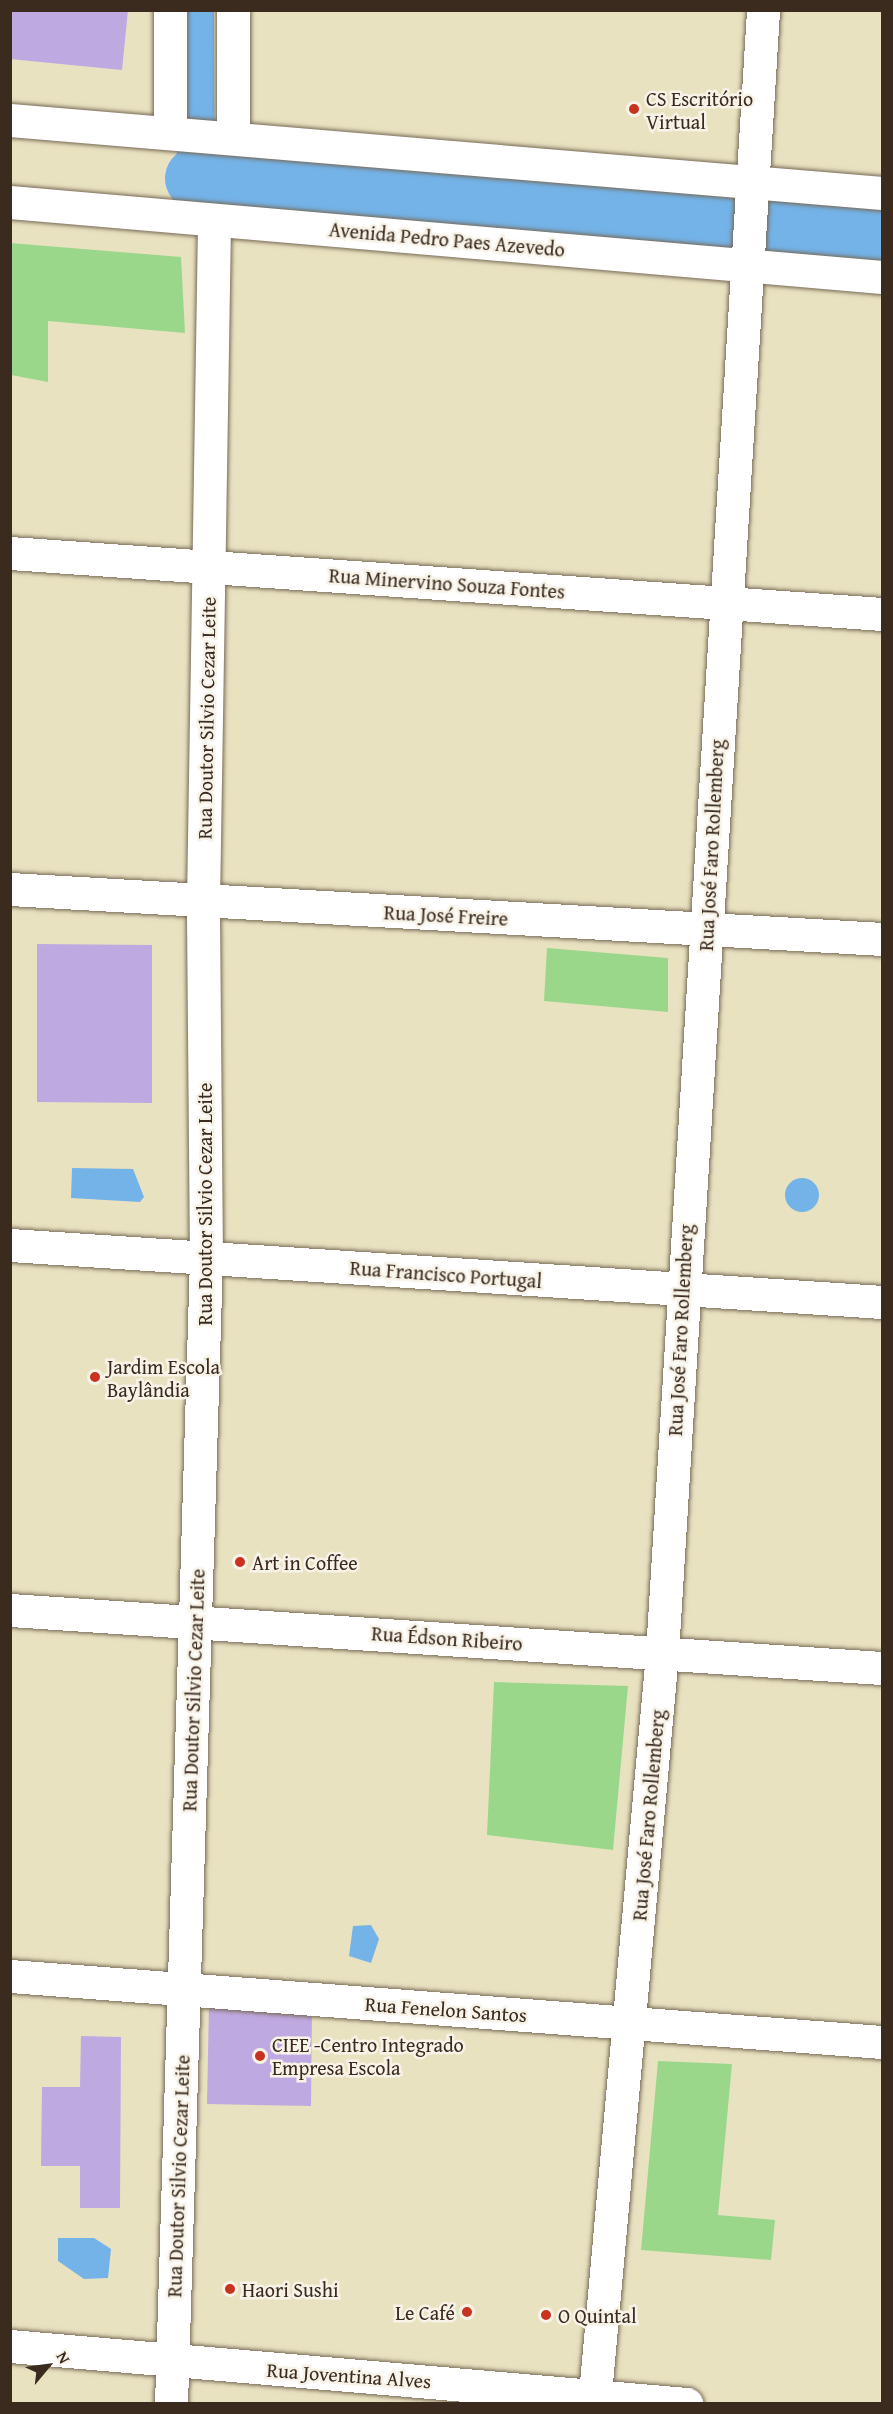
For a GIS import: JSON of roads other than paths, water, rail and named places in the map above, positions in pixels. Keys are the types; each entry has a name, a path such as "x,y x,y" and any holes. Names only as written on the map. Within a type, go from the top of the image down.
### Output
{"street":[{"path":"170,10 171,131"},
{"path":"225,135 233,10"},
{"path":"753,193 763,10"},
{"path":"10,120 225,135 753,193 882,193"},
{"name":"Rua José Faro Rollemberg","path":"595,2394 662,1653 681,1288 708,929 723,602 751,252 753,193"},
{"name":"Avenida Pedro Paes Azevedo","path":"10,202 214,221 751,252 882,277"},
{"name":"Rua Doutor Silvio Cezar Leite","path":"171,2403 206,1259 203,902 214,221"},
{"name":"Rua Minervino Souza Fontes","path":"10,553 882,614"},
{"name":"Rua José Freire","path":"10,889 203,902 882,939"},
{"name":"Rua Francisco Portugal","path":"10,1245 882,1302"},
{"name":"Rua Édson Ribeiro","path":"10,1610 882,1668"},
{"name":"Rua Fenelon Santos","path":"10,1976 882,2042"},
{"name":"Rua Joventina Alves","path":"10,2346 687,2403"}],"water":[{"path":"72,1168 133,1169 144,1197 140,1202 71,1198"},
{"path":"802,1178 814,1183 819,1195 814,1207 802,1212 790,1207 785,1195 790,1183"},
{"path":"371,1925 379,1939 371,1963 349,1956 353,1926"},
{"path":"58,2238 94,2238 111,2249 108,2278 84,2279 58,2261"}],"waterway":[{"path":"195,10 196,178"},
{"path":"196,178 882,241"}],"place":[{"name":"CS Escritório Virtual","path":"634,109"},
{"name":"Jardim Escola Baylândia","path":"95,1377"},
{"name":"Art in Coffee","path":"240,1562"},
{"name":"CIEE -Centro Integrado Empresa Escola","path":"260,2056"},
{"name":"Haori Sushi","path":"230,2289"},
{"name":"Le Café","path":"467,2312"},
{"name":"O Quintal","path":"546,2315"}]}
